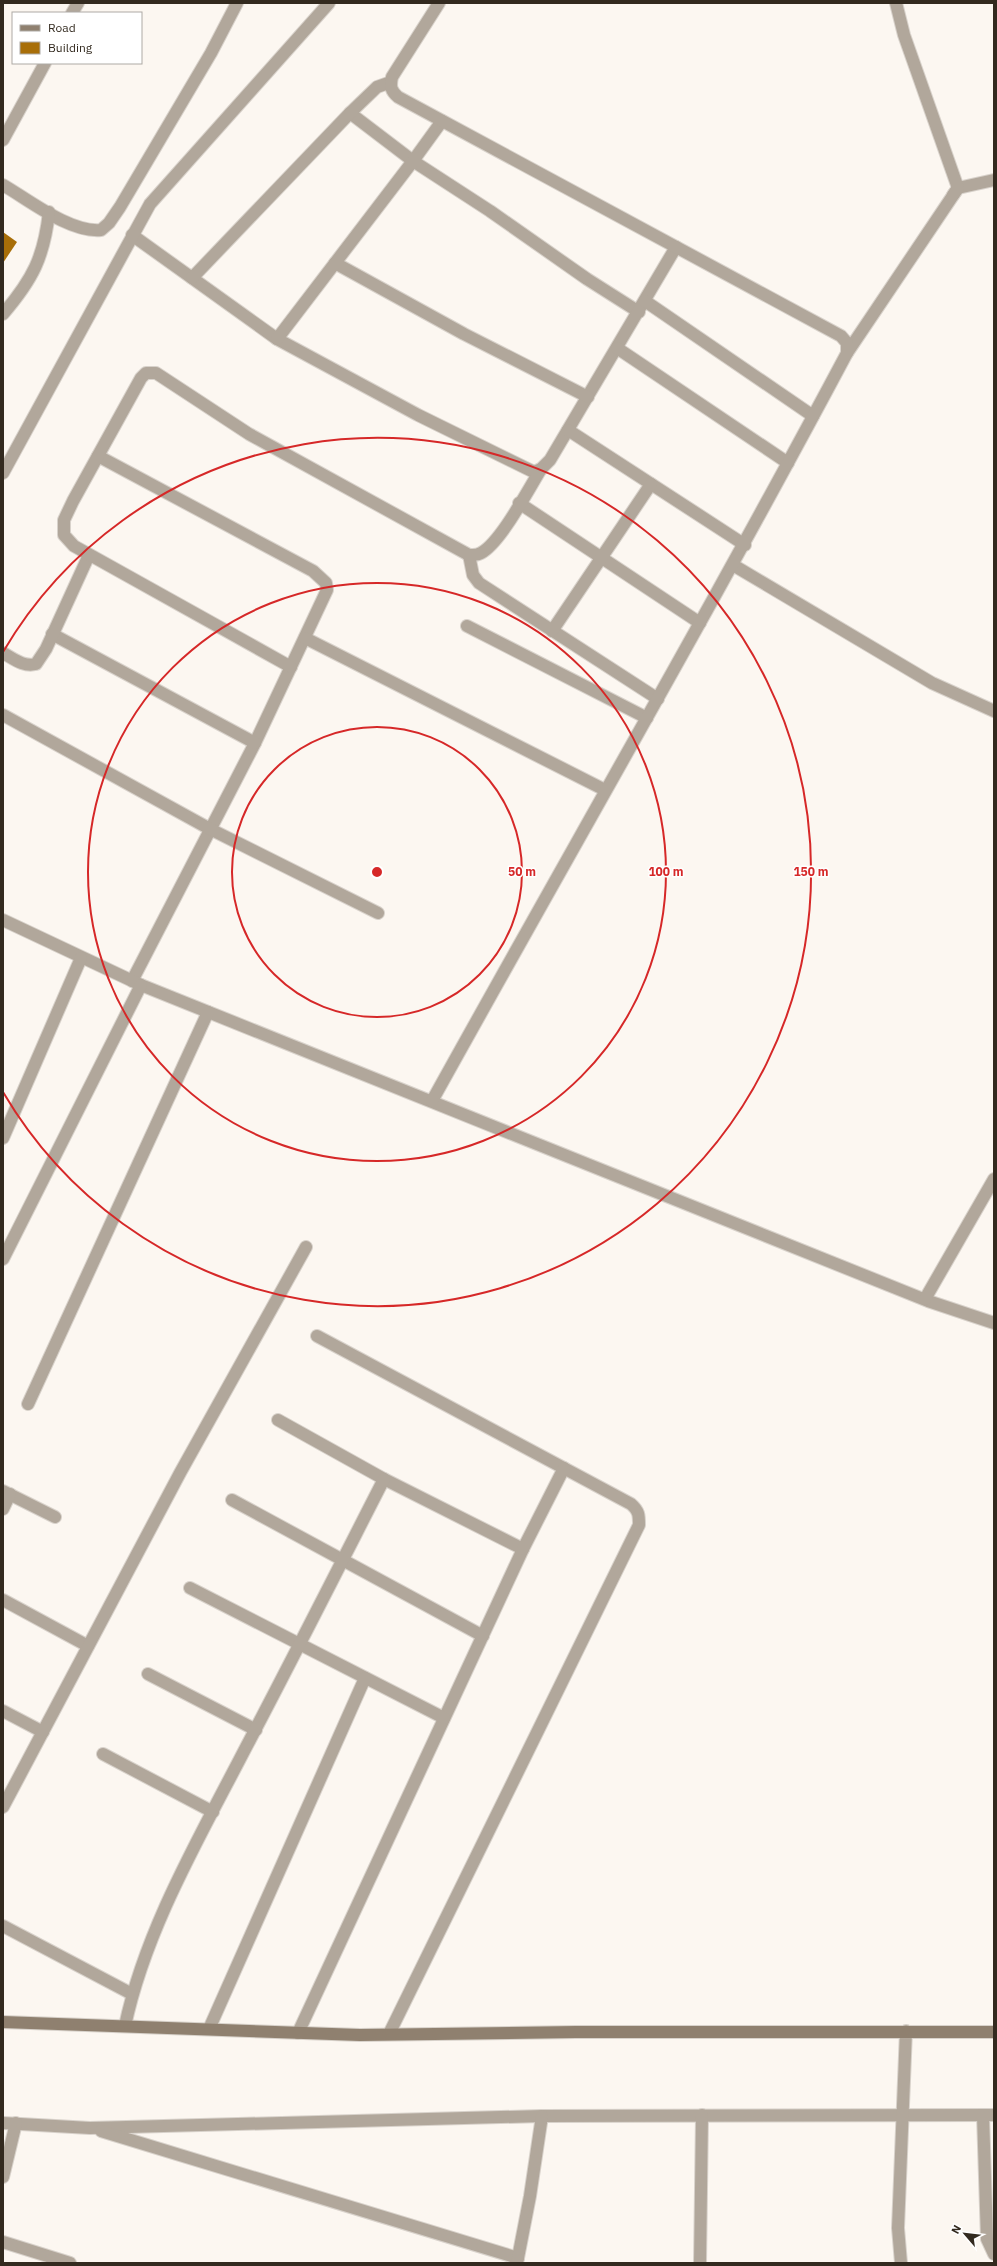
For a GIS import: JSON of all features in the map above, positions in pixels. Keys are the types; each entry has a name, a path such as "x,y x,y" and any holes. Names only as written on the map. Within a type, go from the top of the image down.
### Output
{"street":[{"path":"72,12 78,3"},
{"path":"3,185 81,229 92,231 101,230 109,223 210,53 237,3"},
{"path":"3,473 150,204 329,3"},
{"path":"439,3 391,82 392,92 398,97 442,121 841,336 847,348"},
{"path":"896,3 904,35 958,188"},
{"path":"3,140 44,64"},
{"path":"192,278 350,113 377,87 391,82"},
{"path":"350,113 413,161 490,211 587,279 639,312"},
{"path":"277,339 442,121"},
{"path":"432,1101 605,790 745,544 813,416 847,348 958,188 994,180"},
{"path":"3,314 38,265 44,248 49,212"},
{"path":"132,235 277,339 529,471 534,472 541,469"},
{"path":"291,667 89,555 67,540 63,526 73,501 141,378 150,372 249,434 469,555 476,555 482,552 503,529 541,469 550,460 639,312 676,247"},
{"path":"335,263 464,334 588,397"},
{"path":"645,301 813,416"},
{"path":"617,348 788,463"},
{"path":"568,430 745,544"},
{"path":"3,1259 210,829 255,743 328,590 326,583 321,577 98,456"},
{"path":"552,631 651,484"},
{"path":"519,503 700,623"},
{"path":"3,653 28,666 36,664 52,634 89,555"},
{"path":"469,555 473,575 479,583 658,699"},
{"path":"733,565 932,683 994,711"},
{"path":"467,626 647,718"},
{"path":"52,634 255,743"},
{"path":"306,638 605,790"},
{"path":"3,715 210,829 378,913"},
{"path":"3,920 136,983 925,1299 994,1323"},
{"path":"3,1138 81,958"},
{"path":"28,1404 208,1012"},
{"path":"925,1299 994,1179"},
{"path":"3,1807 180,1473 306,1247"},
{"path":"318,1336 632,1504 638,1510 639,1525 389,2034"},
{"path":"278,1420 384,1480 523,1549"},
{"path":"298,2033 523,1549 564,1468"},
{"path":"125,2026 132,1994 146,1953 213,1812 384,1480"},
{"path":"3,1509 6,1492 55,1517"},
{"path":"232,1500 483,1636"},
{"path":"190,1588 301,1643 365,1678 444,1718"},
{"path":"3,1600 88,1646"},
{"path":"148,1674 256,1730"},
{"path":"209,2030 365,1678"},
{"path":"3,1711 43,1732"},
{"path":"103,1754 213,1812"},
{"path":"3,1926 132,1994"},
{"path":"3,2022 298,2033 389,2034 906,2031 994,2032"},
{"path":"901,2263 898,2228 906,2031"},
{"path":"700,2263 702,2115"},
{"path":"3,2123 90,2128 542,2116 989,2115 987,2239 994,2254"},
{"path":"90,2128 517,2260 542,2116"},
{"path":"3,2177 16,2123"},
{"path":"3,2242 70,2263"}],"building":[{"path":"3,232 17,242 3,263"}]}
